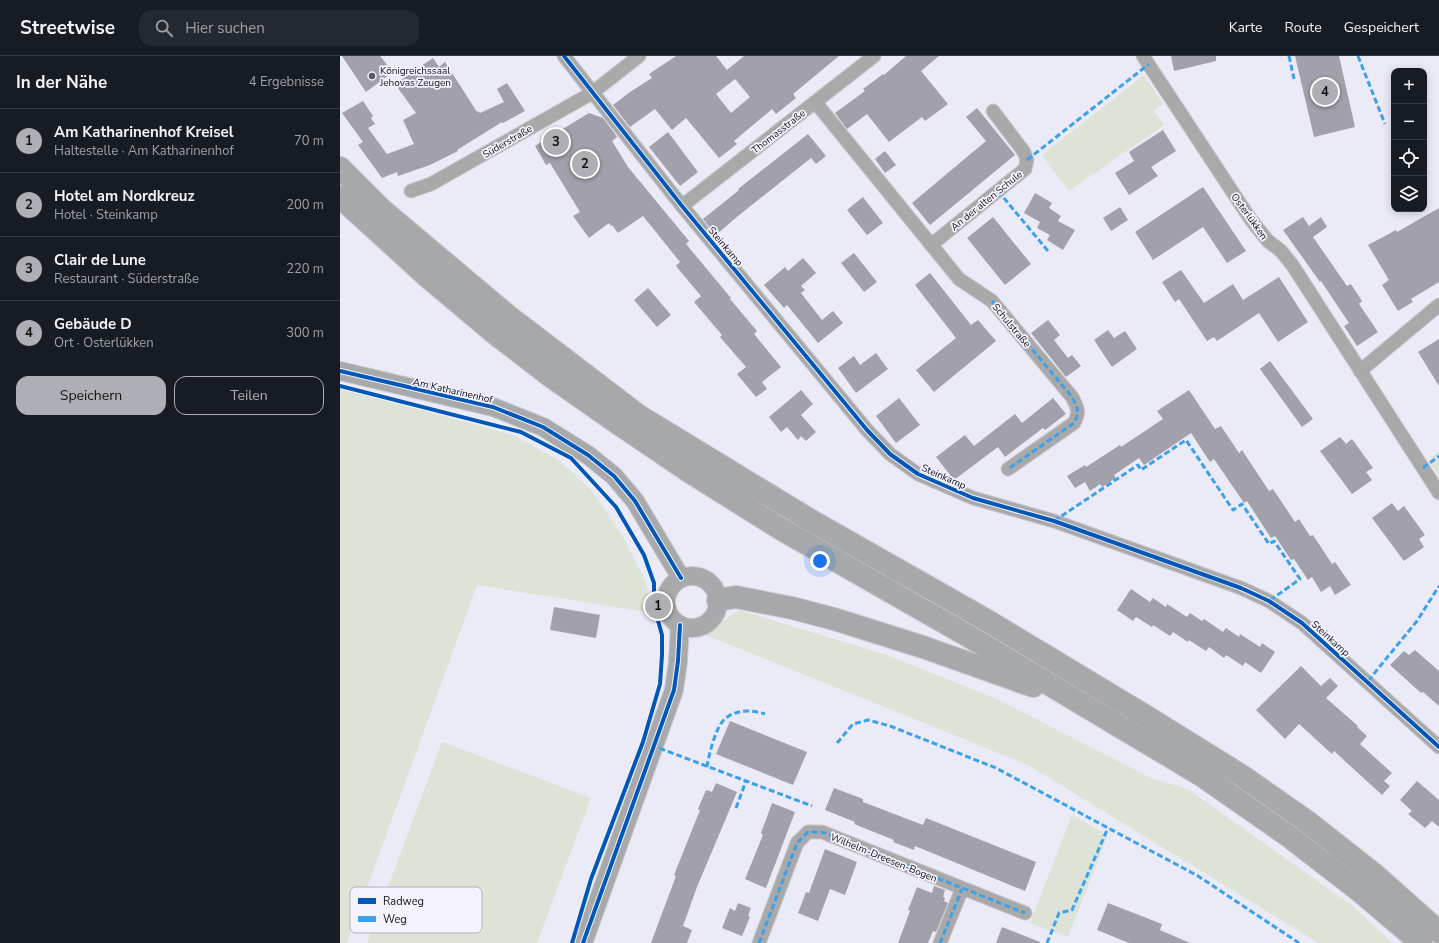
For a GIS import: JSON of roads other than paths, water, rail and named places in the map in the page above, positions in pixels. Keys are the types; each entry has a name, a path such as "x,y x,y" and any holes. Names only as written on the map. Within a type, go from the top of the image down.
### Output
{"highway":[{"path":"340,168 382,210 508,316 639,416 810,520 986,620 1242,776 1305,820 1369,870 1439,932"},
{"path":"340,197 422,272 497,335 553,378 619,424 690,472 781,529 970,637 1201,775 1290,837 1361,892 1421,943"},
{"path":"718,600 736,597 792,608 834,619 923,647 1077,701"}],"main road":[{"name":"Am Katharinenhof","path":"340,371 493,407 542,427 588,455 614,476 635,501 681,578"},
{"path":"689,576 697,576 712,585 718,600 717,608 709,622 703,626 695,628 680,626 670,617 666,606 666,597 674,582 689,576"},
{"path":"583,943 674,690 678,661 680,626"}],"street":[{"name":"Steinkamp","path":"564,56 682,206 867,430 890,454 918,474 973,498 1054,521 1241,588 1269,601 1302,623 1439,747"},
{"name":"Süderstraße","path":"411,191 431,184 592,93 639,56"},
{"name":"Thomasstraße","path":"682,206 816,103 874,56"},
{"name":"Osterlükken","path":"1143,56 1251,220 1268,241 1281,251 1293,266 1439,493"},
{"name":"Schulstraße","path":"816,103 959,279 992,301 1072,397 1078,408 1078,415 1074,423 1008,469"},
{"name":"An der alten Schule","path":"931,245 1025,169 1027,160 1024,152 993,111"},
{"path":"1360,371 1439,305"},
{"name":"Wilhelm-Dreesen-Bogen","path":"759,943 797,843 808,832 822,832 1025,913"},
{"path":"940,943 962,888"}],"place":[{"name":"Königreichssaal Jehovas Zeugen","path":"372,76"},
{"name":"Gebäude D","path":"1325,92"},
{"name":"Clair de Lune","path":"556,142"},
{"name":"Hotel am Nordkreuz","path":"585,164"},
{"name":"Am Katharinenhof Kreisel","path":"658,606"}]}
